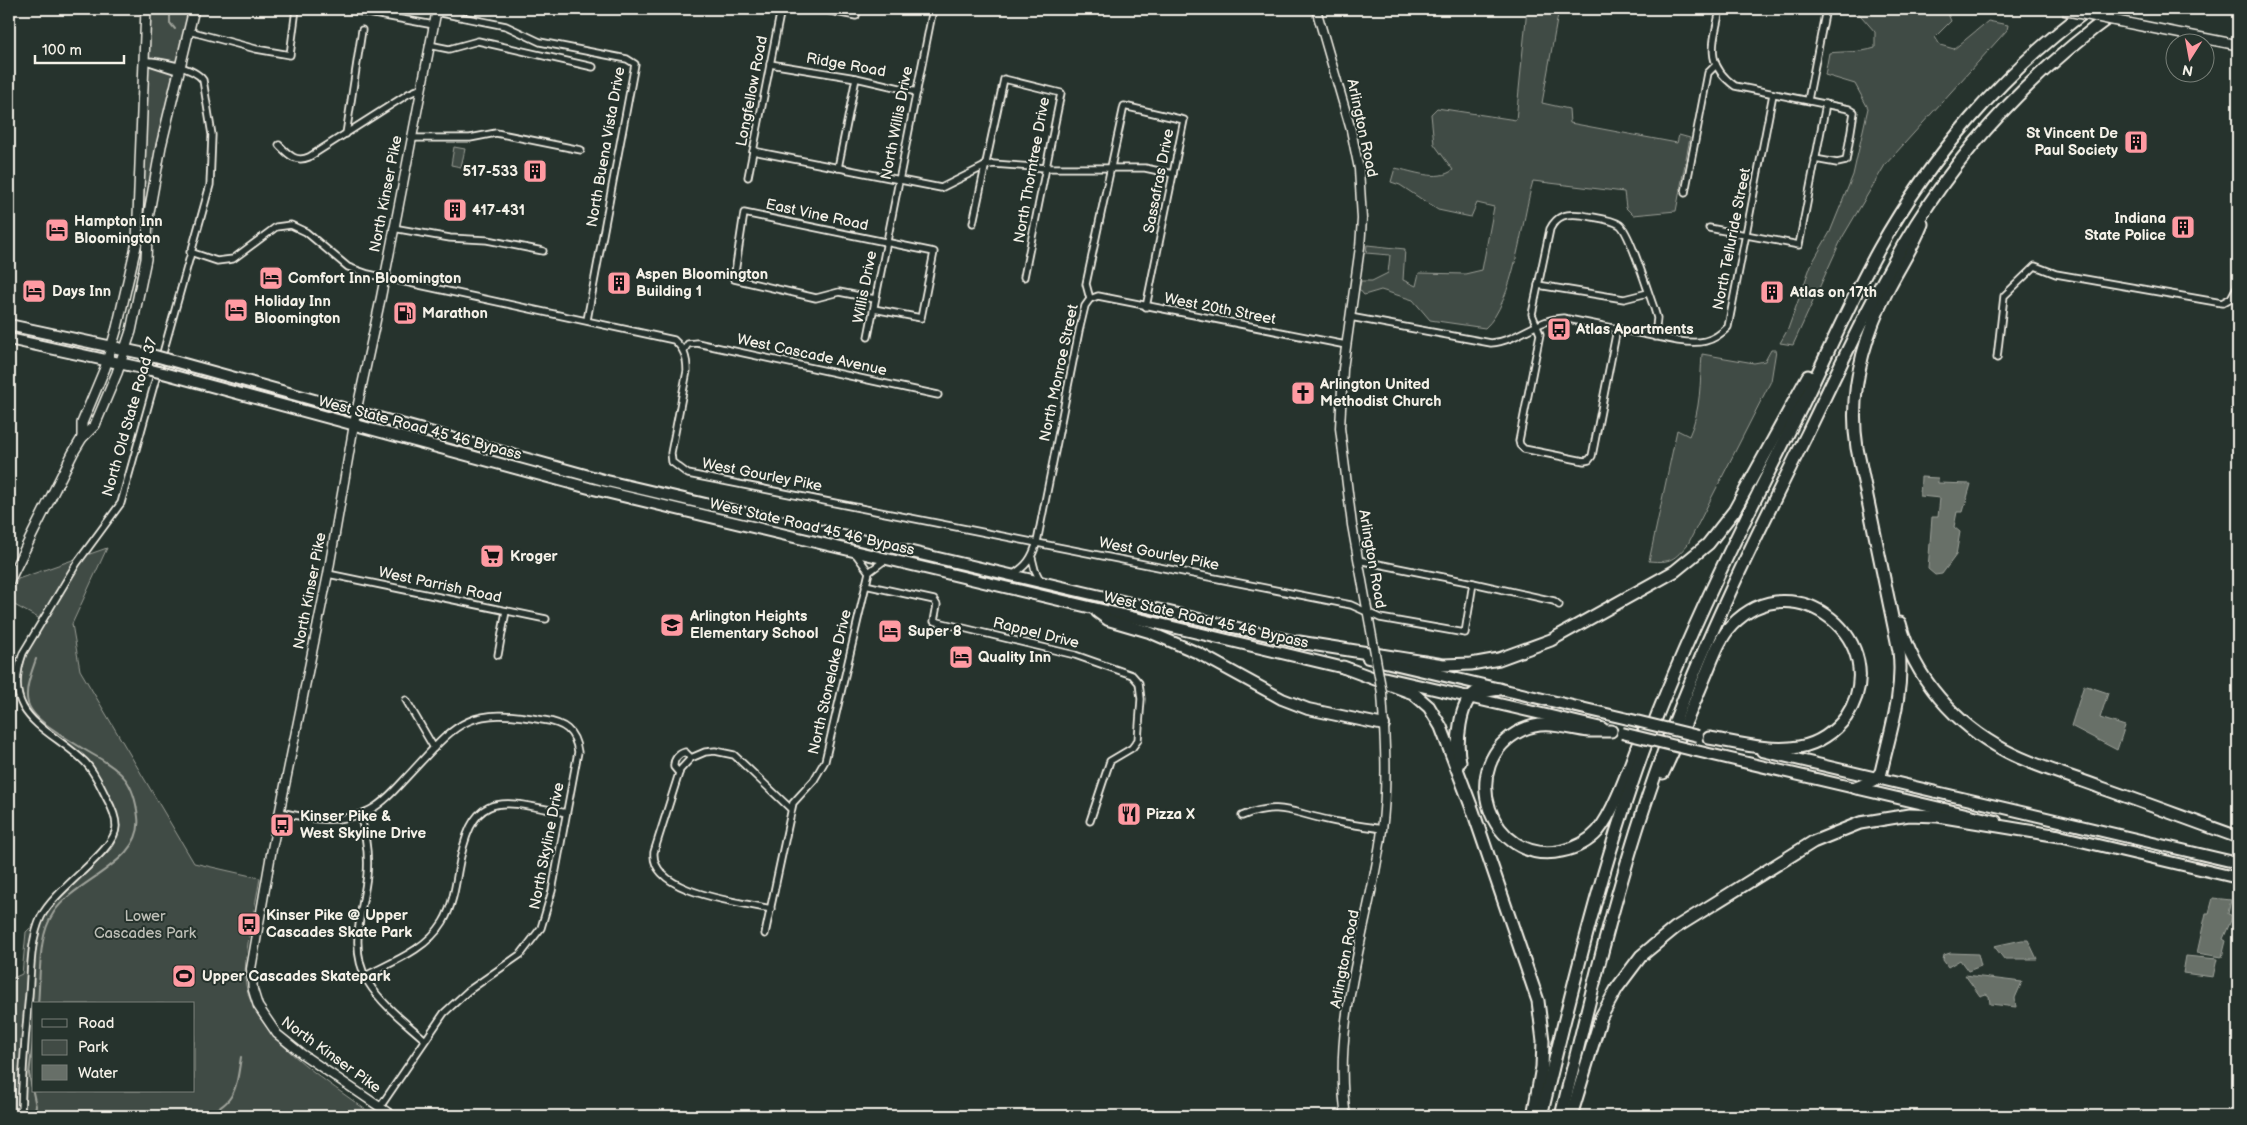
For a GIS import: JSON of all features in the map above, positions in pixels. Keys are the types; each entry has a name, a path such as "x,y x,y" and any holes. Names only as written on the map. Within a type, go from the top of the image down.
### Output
{"highway":[{"path":"1617,732 1546,724 1522,730 1507,740 1492,760 1485,784 1489,810 1503,832 1521,846 1547,853 1574,848 1597,832 1606,819 1650,715 1684,650 1734,542 1882,244 1938,158 1980,108 2017,69 2067,25 2089,9"},
{"path":"1561,1116 1615,903 1640,819 1676,718 1731,588 1875,297 1929,204 1967,152 2025,88 2073,44 2120,9"},
{"path":"1856,788 1878,778 1898,700 1901,672 1899,651 1855,438 1856,385 1861,357 1875,317 1916,240 1929,204"},
{"path":"1299,642 1443,665 1471,664 1499,659 1537,646 1675,571 1708,544 1734,511 1821,351 1849,308"},
{"name":"West State Road 45 46 Bypass","path":"9,326 155,356 533,462 704,504 2238,862"},
{"name":"West State Road 45 46 Bypass","path":"9,339 121,362 544,477 856,553 2238,878"},
{"path":"683,511 690,507 704,504"},
{"path":"947,574 959,572 968,565"},
{"path":"1886,586 1906,640 1923,676 1946,705 1979,735 2024,759 2238,837"},
{"path":"1640,819 1719,645 1726,632 1738,620 1753,609 1767,604 1796,602 1821,611 1844,631 1857,657 1858,687 1851,708 1842,722 1831,733 1808,745 1787,748 1703,737"},
{"path":"1092,608 1108,620 1149,632 1198,653 1282,699 1308,709 1384,725"},
{"path":"1540,1116 1583,945 1609,854 1644,750 1684,650"},
{"path":"1343,668 1404,689 1429,707 1441,727 1473,810 1538,1001 1543,1041 1542,1066 1533,1116"},
{"path":"1473,810 1458,749 1464,711 1470,697 1475,693 1499,689"},
{"path":"1571,1116 1601,1017 1617,988 1641,956 1675,928 1813,842 1860,823 1909,815 1938,816 2060,836"}],"main road":[{"path":"82,438 82,422 112,346 137,242 146,9"},
{"path":"9,581 82,438 95,425 121,362 146,260 148,218 161,146 194,9"},
{"path":"2061,9 2238,42"}],"street":[{"path":"189,31 256,49 290,55 296,9"},
{"path":"346,9 434,25"},
{"name":"Longfellow Road","path":"748,177 781,9"},
{"path":"820,9 856,16 857,9"},
{"name":"North Willis Drive","path":"886,242 933,9"},
{"name":"Arlington Road","path":"1316,9 1351,130 1359,169 1361,228 1340,388 1340,428 1358,560 1382,693 1386,775 1382,829 1347,1015 1344,1071 1346,1116"},
{"path":"1720,9 1712,49 1716,65 1722,75 1736,86 1849,108 1854,112 1855,117 1846,161 1836,163 1815,159"},
{"path":"1808,100 1826,9"},
{"name":"North Kinser Pike","path":"393,1116 276,1034 264,1018 254,997 252,960 328,574 356,413 437,10"},
{"name":"North Buena Vista Drive","path":"437,10 506,26 540,42 627,59 635,64 586,320"},
{"path":"346,134 362,30"},
{"path":"429,45 449,49 478,41 593,67"},
{"name":"North Old State Road 37","path":"21,1116 31,966 37,927 48,905 108,847 114,837 116,825 112,811 90,768 81,758 42,731 25,713 17,687 18,668 23,653 77,563 121,503 210,184 212,135 203,80 194,72 180,68 175,64 145,61"},
{"name":"Ridge Road","path":"770,64 856,78 917,92"},
{"path":"1685,193 1708,73 1716,65"},
{"path":"838,168 856,78"},
{"name":"North Thorntree Drive","path":"985,166 1004,79 1061,94 1024,277"},
{"path":"279,144 292,157 303,160 408,94 422,88"},
{"name":"North Telluride Street","path":"1350,317 1492,343 1515,338 1536,325 1553,318 1564,318 1655,337 1704,343 1712,340 1728,327 1773,94"},
{"path":"1709,228 1799,245 1826,104"},
{"name":"North Monroe Street","path":"1032,558 1037,542 1079,330 1085,306 1090,299 1086,284 1124,106"},
{"name":"Sassafras Drive","path":"1124,106 1184,120 1146,307"},
{"path":"411,138 470,138 496,133 581,150"},
{"path":"753,151 941,188 985,166 1111,170 1145,168 1173,174"},
{"path":"973,223 985,166"},
{"name":"East Vine Road","path":"876,299 839,292 816,298 734,279 744,212 886,242"},
{"path":"1617,329 1592,456 1589,460 1584,461 1524,449 1520,446 1519,441 1540,334 1532,314 1550,229 1558,218 1565,214 1574,214 1612,221 1625,230 1656,318 1655,337"},
{"path":"190,252 211,260 228,261 243,254 276,227 291,225 306,232 348,267 384,278 665,337 674,340 684,350"},
{"path":"394,228 450,238 487,240 543,251"},
{"path":"874,308 921,318 934,252 886,242"},
{"name":"Willis Drive","path":"868,337 886,242"},
{"path":"1997,358 2004,296 2035,266 2056,274 2222,303 2231,298 2238,285"},
{"path":"1538,285 1624,299 1648,293"},
{"name":"West 20th Street","path":"1090,299 1098,296 1346,345"},
{"name":"West Cascade Avenue","path":"684,350 688,344 697,343 938,395"},
{"name":"West Gourley Pike","path":"684,350 687,359 687,371 670,453 672,462 688,474 1350,605 1380,618 1465,633 1473,583"},
{"path":"856,553 868,572 885,560"},
{"path":"1011,576 1025,566 1032,558"},
{"path":"1032,558 1035,570 1042,583"},
{"path":"1358,560 1554,601 1559,605"},
{"name":"North Stonelake Drive","path":"765,934 791,808 796,798 821,771 825,761 868,572"},
{"name":"West Parrish Road","path":"328,574 546,619"},
{"name":"Rappel Drive","path":"865,585 930,599 936,603 934,621 1080,656 1127,672 1136,679 1141,699 1138,740 1132,748 1110,761 1090,821"},
{"path":"498,655 506,611"},
{"path":"280,812 327,820 346,819 360,815 386,799 434,748 406,700"},
{"name":"North Skyline Drive","path":"380,1107 424,1039 456,1002 512,962 536,936 548,909 578,752 574,735 566,726 550,721 505,714 469,720 457,727 434,748"},
{"path":"771,909 681,888 656,867 655,848 679,773 691,758 705,752 715,750 734,755 791,808"},
{"path":"679,773 674,767 674,760 680,753 685,752 691,758"},
{"path":"365,976 416,949 431,937 442,923 452,900 465,836 472,821 482,811 496,805 511,804 566,813"},
{"path":"1242,816 1258,809 1280,807 1331,821 1382,829"},
{"path":"360,815 368,855 358,956 365,976 382,1001 424,1039"}],"green space":[{"path":"150,9 190,9 144,237 143,215"},
{"path":"1527,9 1559,9 1542,103 1569,109 1570,123 1677,143 1679,135 1690,138 1676,211 1633,215 1626,208 1624,192 1533,181 1510,281 1495,316 1485,328 1430,320 1413,300 1381,290 1364,295 1359,289 1361,281 1372,281 1388,273 1390,255 1366,253 1367,245 1405,249 1403,280 1416,286 1419,273 1465,274 1482,270 1494,207 1477,203 1471,217 1438,210 1400,185 1391,182 1395,168 1433,175 1440,175 1453,170 1434,144 1431,114 1437,108 1516,120"},
{"path":"1855,9 1916,9 1936,14 1948,14 1951,21 1935,37 1940,45 1954,49 1988,21 2008,25 2007,30 1885,165 1842,238 1793,345 1780,343 1788,329 1811,265 1830,232 1853,175 1868,108 1855,84 1825,75 1829,53 1875,48 1875,32"},
{"path":"454,147 465,149 461,167 451,165"},
{"path":"1771,350 1776,350 1771,381 1688,544 1672,559 1667,561 1649,561 1677,430 1689,436 1696,416 1702,354 1754,363 1765,361"},
{"name":"Lower Cascades Park","path":"107,548 72,624 80,670 194,863 260,878 249,938 245,973 248,995 259,1016 274,1036 293,1055 374,1116 9,1116 9,980 22,974 26,932 111,849 118,836 119,823 101,783 88,761 73,748 45,730 32,717 24,704 21,691 21,677 24,663 42,620 9,602 9,596 18,579"}],"water":[{"path":"1921,477 1938,478 1938,483 1971,484 1963,512 1957,512 1954,527 1960,532 1956,555 1942,574 1935,575 1928,569 1932,517 1938,517 1940,498 1920,496"},
{"path":"2084,685 2108,693 2100,718 2125,726 2117,750 2071,726"},
{"path":"2213,898 2231,900 2228,914 2233,916 2223,939 2226,941 2222,957 2197,953 2206,913 2209,913"},
{"path":"2028,940 2037,959 2004,959 1994,946"},
{"path":"1950,953 1978,954 1981,966 1968,971 1960,960 1948,967 1943,960 1944,955"},
{"path":"2186,956 2217,959 2213,977 2183,973"},
{"path":"1965,975 2022,982 2015,998 2016,1007 1990,1004 1989,996 1986,994 1980,996"}],"waterway":[{"path":"170,9 170,23 175,29"},
{"path":"36,659 27,692 28,703 32,710 48,726 119,772 130,786 138,817 137,833 130,846 120,858 64,900 54,912 42,944 38,1002"},
{"path":"32,1051 29,1074 32,1088"},
{"path":"201,1116 213,1112 228,1101 238,1078 241,1057"},
{"path":"33,1092 36,1106 34,1116"}],"place":[{"name":"St Vincent De Paul Society","path":"2136,142"},
{"name":"517-533","path":"535,171"},
{"name":"417-431","path":"455,210"},
{"name":"Indiana State Police","path":"2183,227"},
{"name":"Hampton Inn Bloomington","path":"57,230"},
{"name":"Comfort Inn Bloomington","path":"271,278"},
{"name":"Aspen Bloomington Building 1","path":"619,283"},
{"name":"Days Inn","path":"34,291"},
{"name":"Atlas on 17th","path":"1772,292"},
{"name":"Holiday Inn Bloomington","path":"236,310"},
{"name":"Marathon","path":"405,313"},
{"name":"Atlas Apartments","path":"1559,329"},
{"name":"Arlington United Methodist Church","path":"1303,393"},
{"name":"Kroger","path":"492,556"},
{"name":"Arlington Heights Elementary School","path":"672,625"},
{"name":"Super 8","path":"890,631"},
{"name":"Quality Inn","path":"961,657"},
{"name":"Pizza X","path":"1129,814"},
{"name":"Kinser Pike & West Skyline Drive","path":"282,825"},
{"name":"Kinser Pike @ Upper Cascades Skate Park","path":"249,924"},
{"name":"Upper Cascades Skatepark","path":"184,976"}]}
